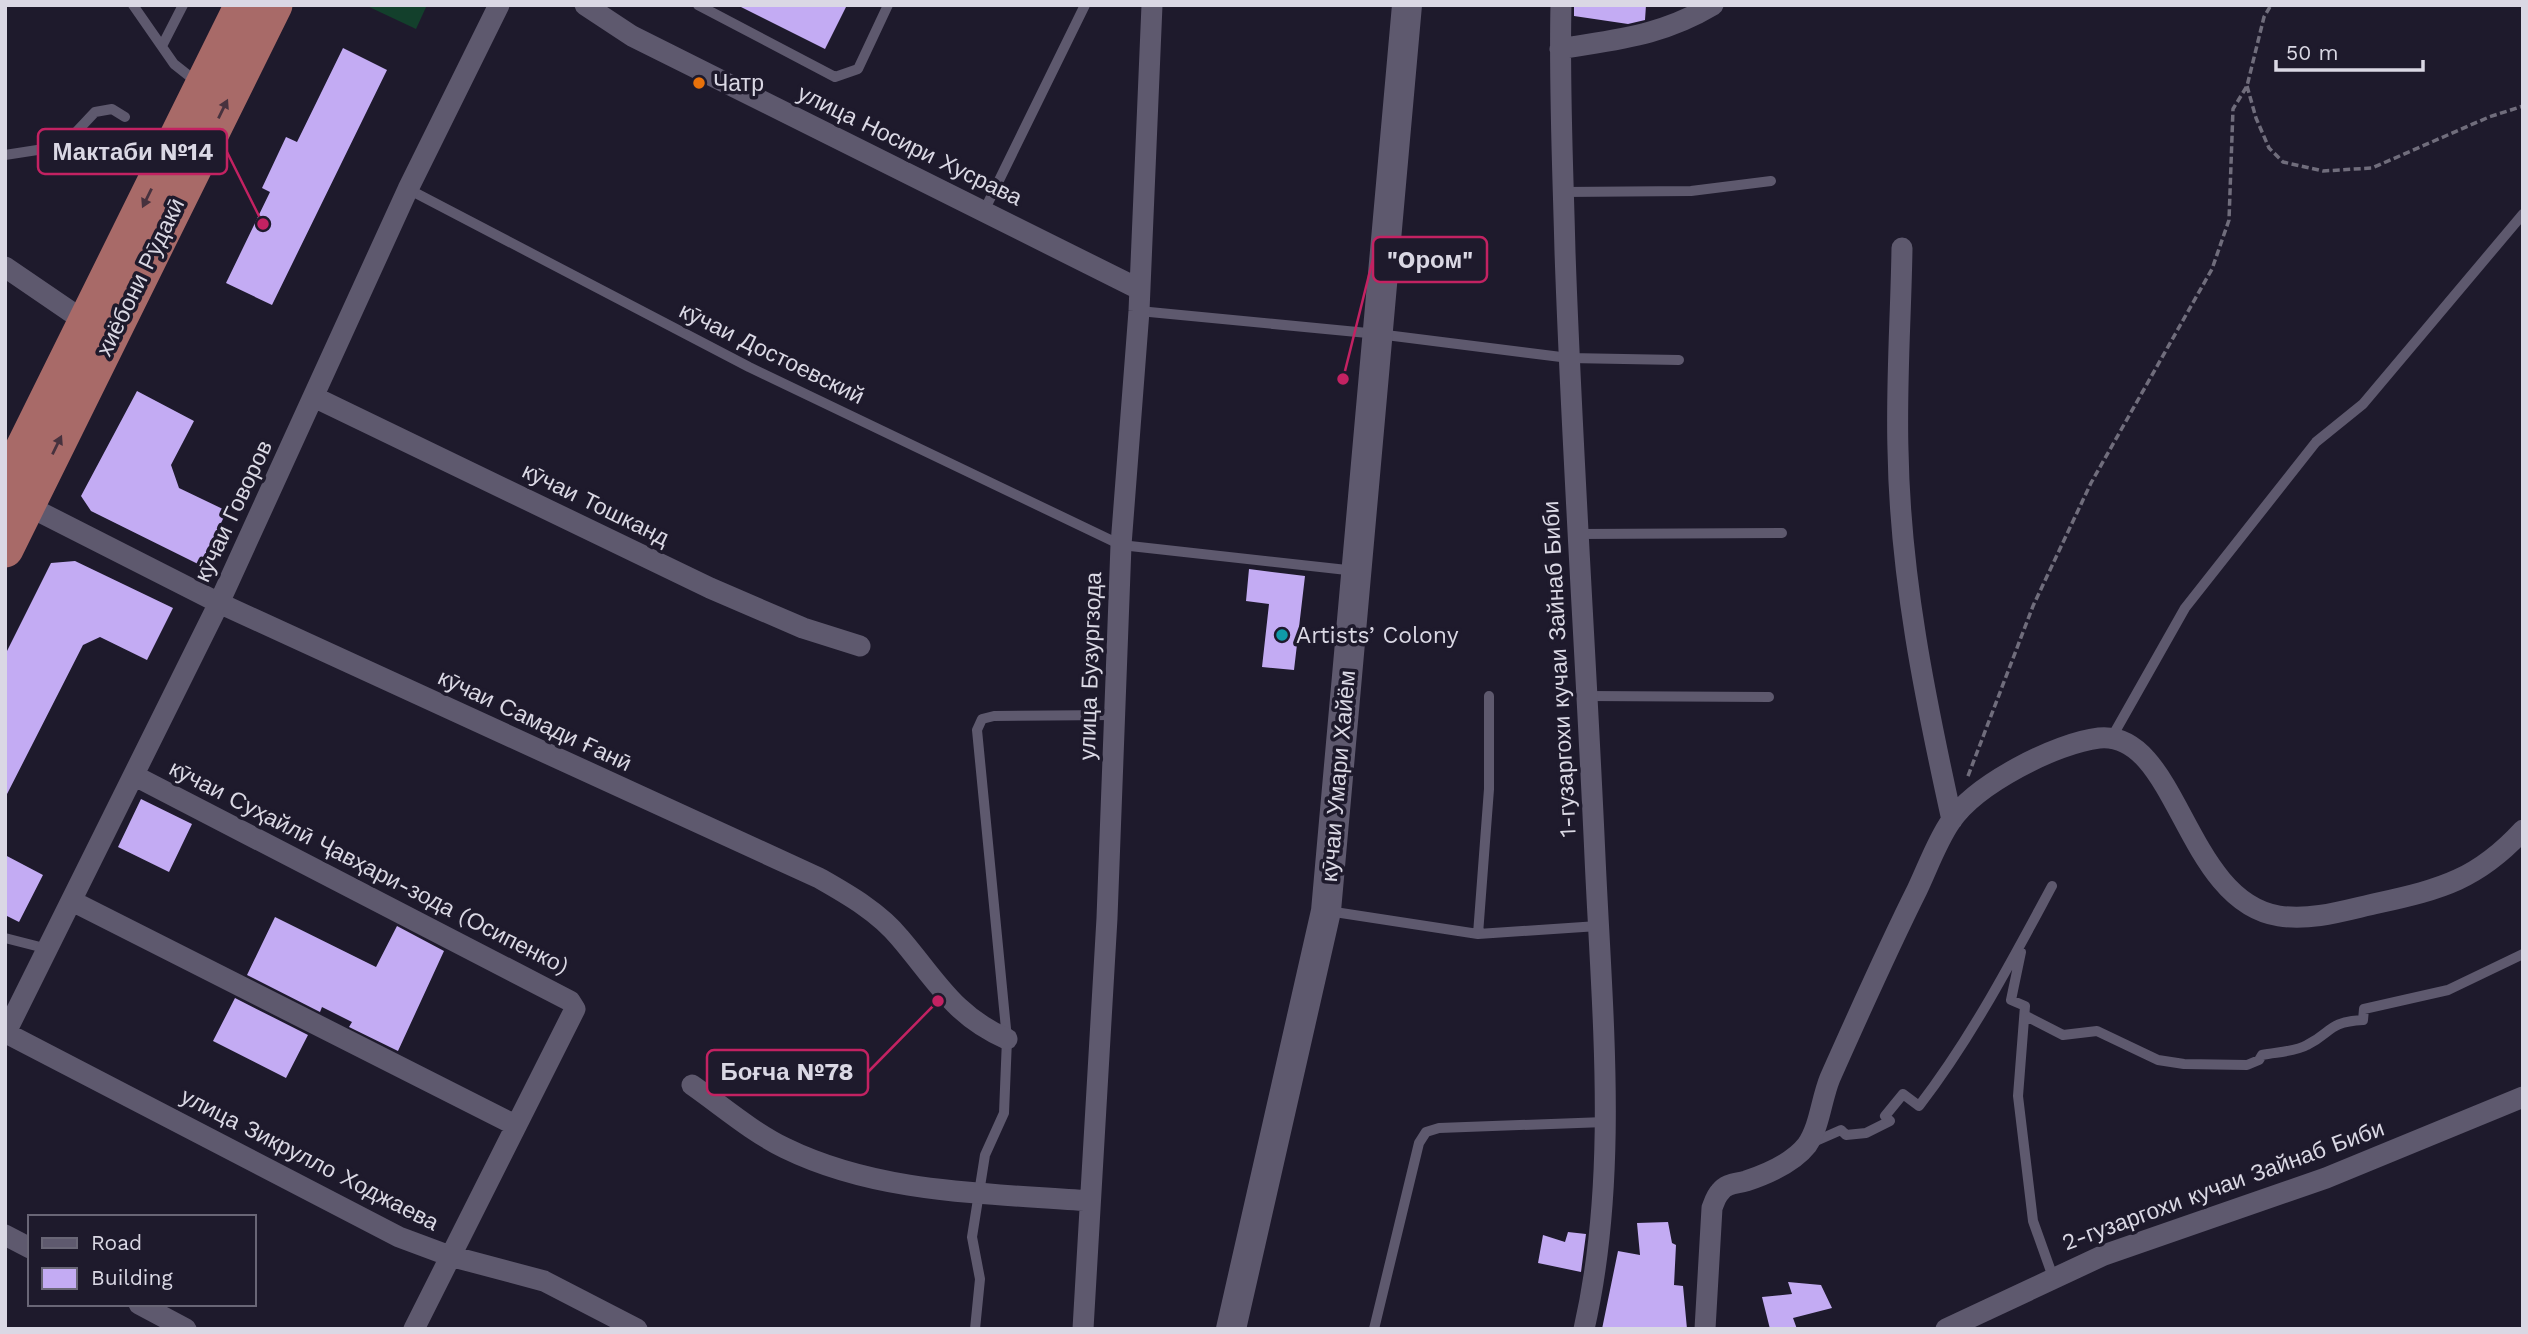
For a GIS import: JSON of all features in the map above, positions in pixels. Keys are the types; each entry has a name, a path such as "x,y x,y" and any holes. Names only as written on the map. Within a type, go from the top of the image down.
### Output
{"highway":[{"path":"5,548 12,495 99,327 203,86 243,5"},
{"name":"хиёбони Рӯдакӣ","path":"99,327 274,5"}],"main road":[{"name":"кӯчаи Умари Хайём","path":"1231,1329 1326,911 1407,5"}],"street":[{"name":"кӯчаи Говоров","path":"6,1033 219,603 408,189 499,5"},
{"name":"улица Носири Хусрава","path":"585,5 632,36 1139,289"},
{"name":"улица Бузургзода","path":"1083,1329 1107,918 1121,545 1139,311 1152,5"},
{"name":"1-гузаргохи кучаи Зайнаб Биби","path":"1561,5 1563,192 1569,358 1598,926 1605,1122 1597,1271 1584,1329"},
{"path":"1560,49 1638,36 1681,24 1713,5"},
{"path":"1902,247 1898,451 1908,592 1923,692 1952,820"},
{"path":"5,267 99,327"},
{"name":"кӯчаи Тошканд","path":"314,397 710,588 803,628 860,646"},
{"name":"кӯчаи Самади Ғанӣ","path":"12,495 219,603 818,878 876,915 900,937 940,991 966,1016 1007,1040"},
{"path":"1705,1329 1712,1208 1720,1191 1730,1184 1746,1181 1790,1162 1807,1145 1815,1128 1821,1100 1879,967 1952,820 1977,796 2014,771 2056,751 2088,740 2112,737 2128,742 2145,756 2167,789 2208,866 2226,888 2250,905 2277,916 2314,917 2458,882 2504,851 2523,830"},
{"name":"кӯчаи Суҳайлӣ Ҷавҳари-зода (Осипенко)","path":"135,776 570,1001 575,1009 515,1125"},
{"path":"72,901 515,1125 414,1329"},
{"name":"улица Зикрулло Ходжаева","path":"6,1033 399,1237 450,1256 544,1281 637,1329"},
{"path":"692,1085 783,1147 850,1174 908,1185 1089,1201"},
{"name":"2-гузаргохи кучаи Зайнаб Биби","path":"1946,1329 2104,1255 2326,1178 2523,1097"},
{"path":"5,1235 28,1247"},
{"path":"143,1306 186,1329"}],"lane":[{"path":"133,5 182,72 203,86"},
{"path":"162,46 183,5"},
{"path":"698,5 822,73 835,77 858,69 888,5"},
{"path":"984,211 1085,5"},
{"path":"5,155 63,146 96,112 112,109 125,117"},
{"path":"1563,192 1691,191 1771,181"},
{"name":"кӯчаи Достоевский","path":"408,189 749,367 1121,545 1356,571"},
{"path":"2112,737 2155,656 2193,597 2316,442 2363,404 2523,214"},
{"path":"1139,311 1378,334 1569,358 1679,360"},
{"path":"1579,534 1782,533"},
{"path":"1478,934 1489,789 1489,696"},
{"path":"1587,696 1769,698"},
{"path":"975,1329 980,1279 972,1237 985,1155 1004,1113 1007,1040 977,730 982,719 994,716 1115,715"},
{"path":"1807,1145 1841,1130 1846,1135 1866,1133 1890,1121 1885,1116 1903,1094 1919,1106 1952,1064 1983,1015 2052,886"},
{"path":"1326,911 1478,934 1598,926"},
{"path":"2025,936 2011,999 2025,1006 2026,1016 2018,1096 2034,1221 2053,1277"},
{"path":"5,938 48,949"},
{"path":"2026,1016 2063,1035 2097,1031 2158,1060 2184,1064 2247,1065 2259,1060 2263,1055 2309,1044 2343,1021 2363,1020 2364,1009 2448,990 2523,954"},
{"path":"1374,1329 1419,1143 1426,1132 1439,1128 1605,1122"}],"path":[{"path":"1966,782 2033,607 2091,483 2212,269 2229,220 2233,109 2247,86 2264,18 2271,5"},
{"path":"2247,86 2256,118 2269,148 2283,162 2323,171 2372,168 2489,117 2523,106"}],"green space":[{"path":"365,5 427,5 416,29"}],"building":[{"path":"737,5 847,5 825,49"},
{"path":"1574,5 1646,5 1645,20 1628,24 1574,16"},
{"path":"343,48 387,70 272,305 226,283 270,192 262,188 286,137 297,142"},
{"path":"137,391 194,421 171,465 179,488 227,511 200,565 91,511 81,496"},
{"path":"75,561 173,608 147,660 100,637 83,645 5,798 5,655 51,563"},
{"name":"Artists’ Colony","path":"1249,569 1305,576 1294,670 1262,667 1269,604 1246,601"},
{"path":"141,799 192,824 169,872 118,847"},
{"path":"5,855 43,875 19,922 5,915"},
{"path":"275,917 376,967 397,926 444,951 398,1051 349,1027 352,1022 322,1007 320,1012 247,975"},
{"path":"235,998 308,1035 286,1078 213,1041"},
{"path":"1668,1222 1672,1243 1676,1245 1674,1285 1683,1286 1687,1329 1602,1329 1618,1251 1640,1255 1637,1223"},
{"path":"1568,1232 1586,1234 1581,1272 1538,1263 1543,1235 1565,1242"},
{"path":"1788,1282 1821,1285 1832,1308 1793,1318 1797,1329 1770,1329 1762,1297 1792,1294"}],"place":[{"name":"Чатр","path":"699,83"},
{"name":"Мактаби №14","path":"263,224"},
{"name":"\"Oром\"","path":"1343,379"},
{"name":"Artists’ Colony","path":"1282,635"},
{"name":"Боғча №78","path":"938,1001"}]}
